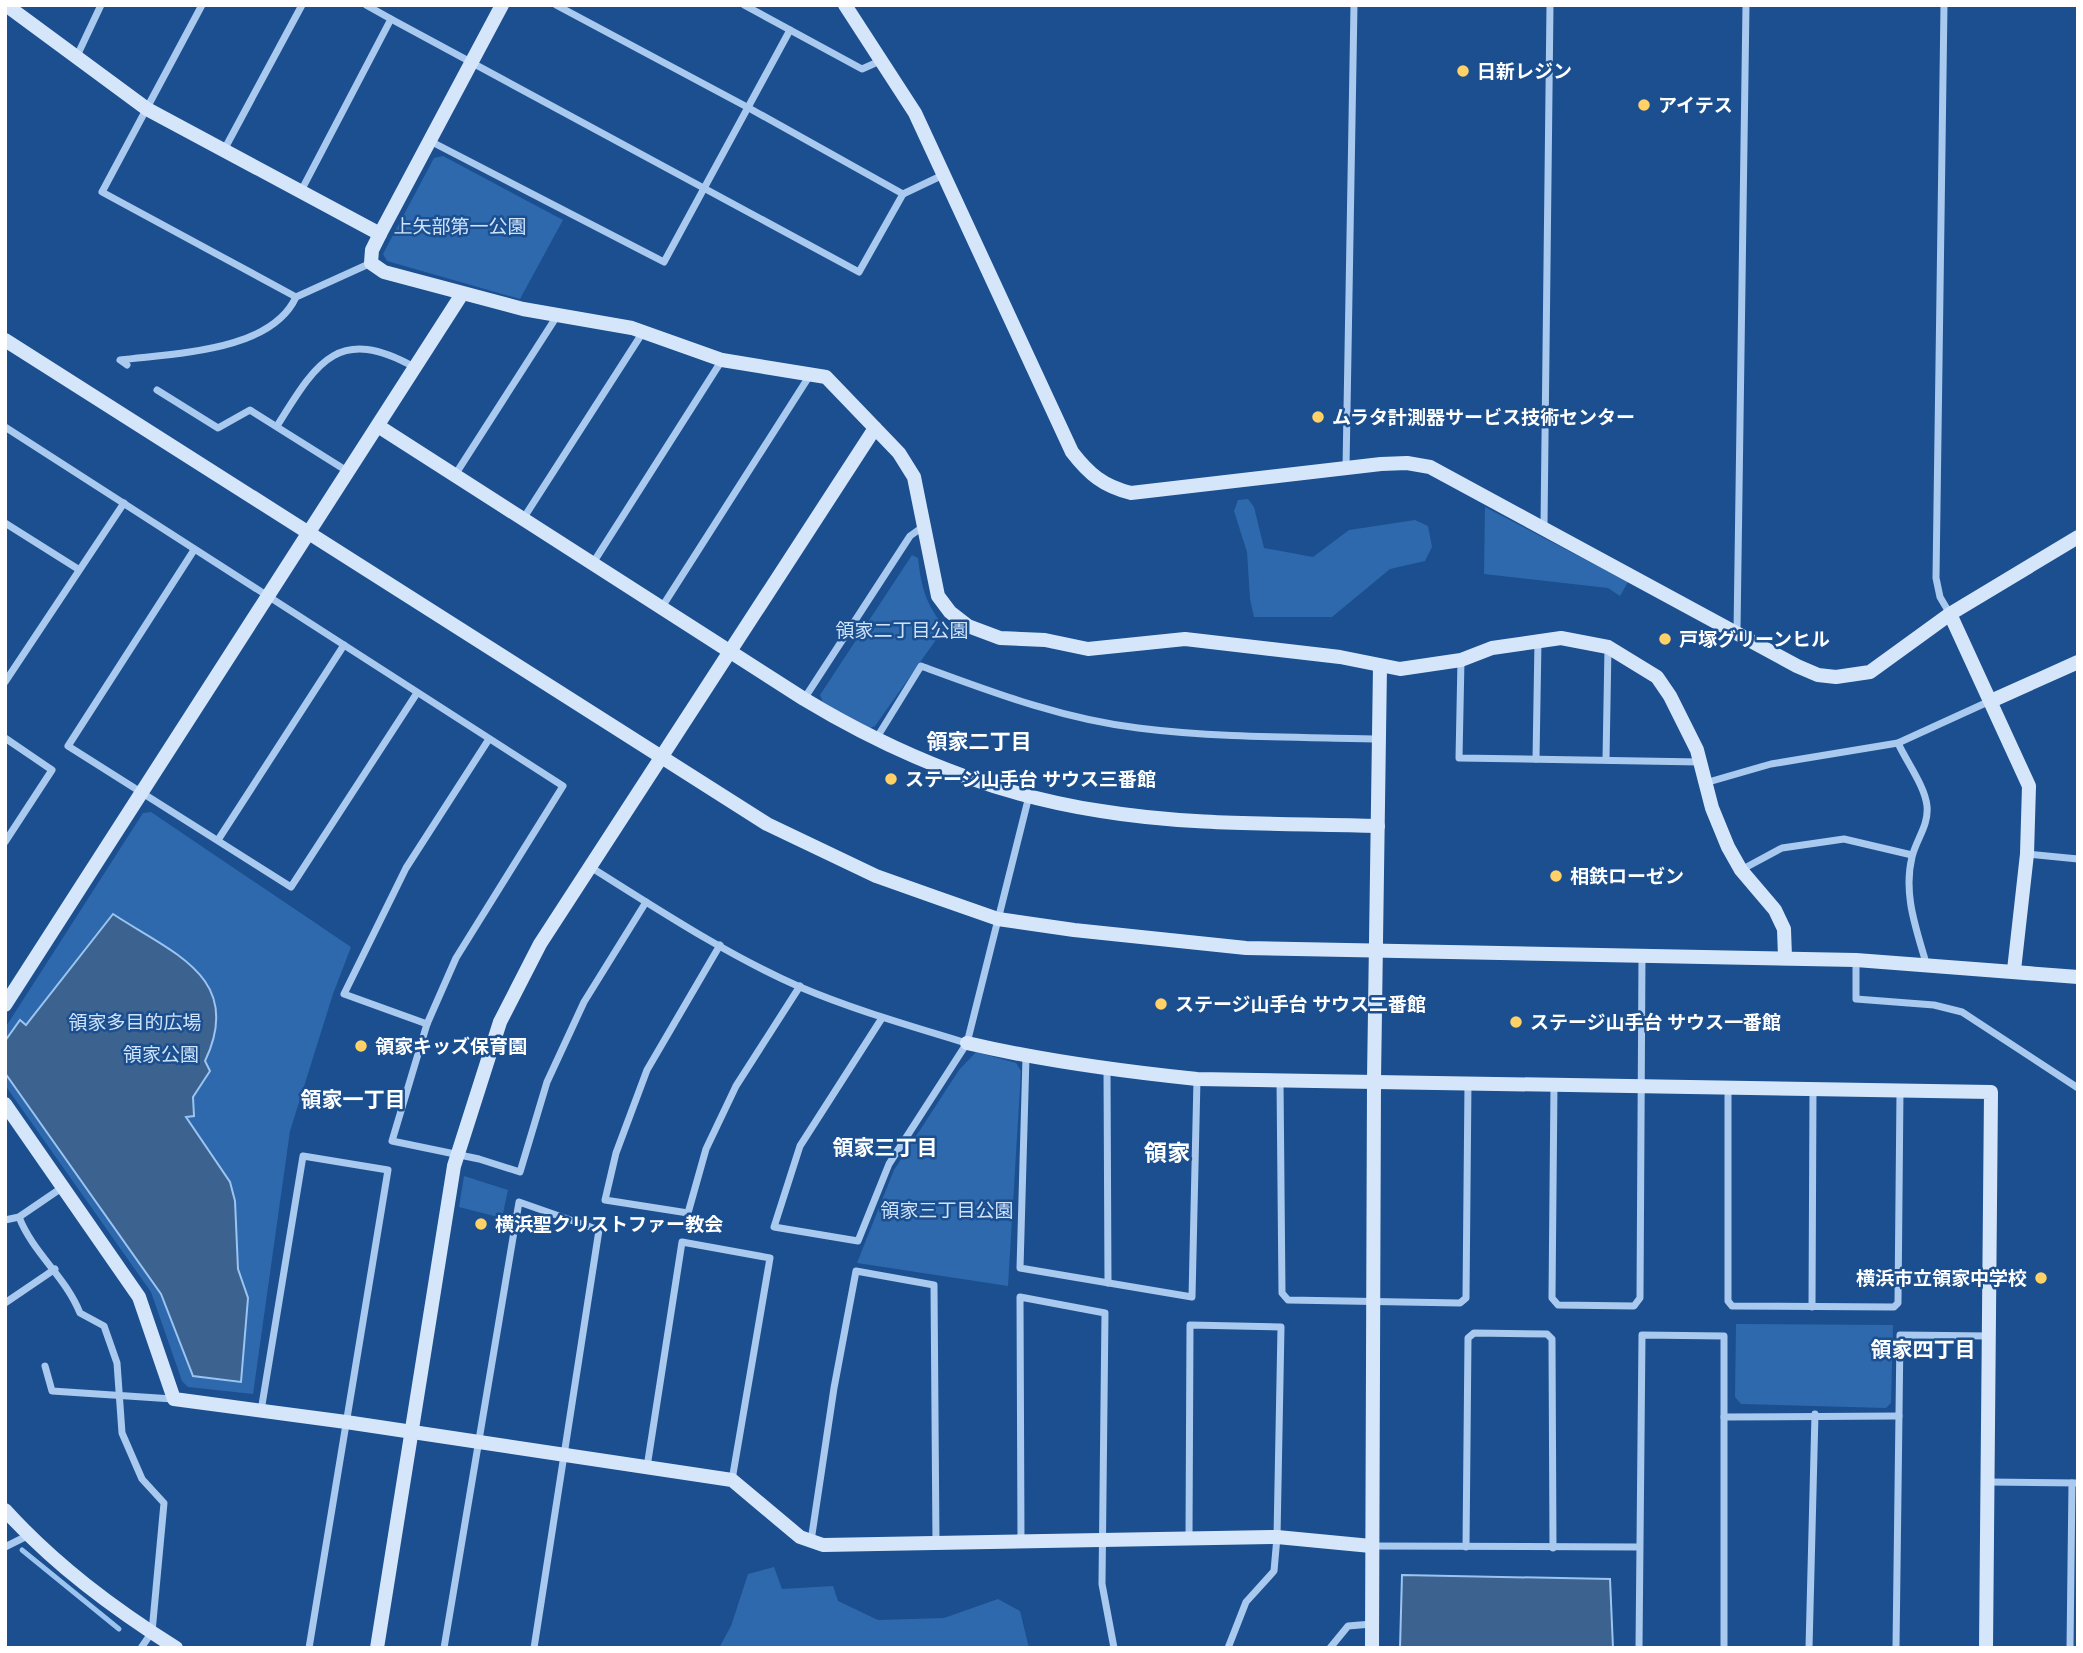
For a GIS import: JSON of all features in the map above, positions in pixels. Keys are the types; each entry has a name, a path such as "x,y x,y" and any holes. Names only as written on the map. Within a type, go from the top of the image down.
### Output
{"street":[{"path":"6,5 147,109 380,234"},
{"path":"76,58 101,5"},
{"path":"202,5 102,192 296,297"},
{"path":"223,150 302,5"},
{"path":"366,5 859,272 903,194 943,175"},
{"path":"371,263 372,250 380,234 502,5"},
{"path":"556,5 903,194"},
{"path":"744,5 862,69 881,61"},
{"path":"845,5 915,113 1072,452 1088,474 1109,487 1131,493 1346,468 1408,463 1430,467 1818,675 1855,676 1884,663 1950,614 2078,537"},
{"path":"1346,468 1354,5"},
{"path":"1544,526 1550,5"},
{"path":"1737,631 1745,5"},
{"path":"1944,5 1936,578 1940,597 2029,786 2027,854 2014,970"},
{"path":"301,191 391,19"},
{"path":"429,141 664,262 790,30"},
{"path":"127,365 120,360 221,346 257,335 288,314 296,297 371,263"},
{"path":"371,263 384,272 462,294 643,332 722,360 826,377 900,453 914,477 938,596 950,612 968,626 1000,638 1045,640 1088,649 1185,639 1340,657 1400,669 1461,660 1492,648 1538,640 1560,638 1608,647 1657,677 1670,696 1700,762 1728,847 1741,870 1775,910 1784,929 1785,957"},
{"path":"5,1005 462,294"},
{"path":"455,476 557,316"},
{"path":"523,519 643,332"},
{"path":"5,340 662,760 767,824 876,876 998,919 1246,948 1785,957 1926,963 2078,977"},
{"path":"278,426 310,373 342,352 377,349 414,367"},
{"path":"593,563 722,360"},
{"path":"662,607 810,375"},
{"path":"157,390 218,428 250,410 347,471"},
{"path":"377,426 804,699 876,740 932,764 1029,796 1101,811 1190,820 1378,826"},
{"path":"5,428 563,786 456,958 427,1024 392,1141 456,1154 520,1172 547,1082 584,1002 646,902"},
{"path":"377,1648 456,1154 500,1022 540,944 592,869 875,428"},
{"path":"5,682 124,503"},
{"path":"6,526 78,569"},
{"path":"804,699 910,536 924,526"},
{"path":"194,550 68,746 140,794 291,887 417,693"},
{"path":"1536,759 1538,640"},
{"path":"218,840 344,645"},
{"path":"1606,759 1608,647"},
{"path":"1461,660 1459,758 1700,762"},
{"path":"1705,783 1771,764 1898,743 2078,662"},
{"path":"876,740 921,666 1026,705 1136,728 1211,735 1379,739"},
{"path":"1372,1648 1374,1080 1380,666"},
{"path":"5,738 52,770 5,842"},
{"path":"427,1024 344,994 406,868 489,739"},
{"path":"1898,743 1927,803 1927,818 1912,855 1909,897 1926,963"},
{"path":"882,1018 800,1146 774,1227 858,1241 889,1164 967,1043 1029,796"},
{"path":"1741,870 1782,848 1843,839 1912,855"},
{"path":"2027,854 2078,859"},
{"path":"592,869 720,945 800,986 882,1018 967,1043 1027,1057 1107,1070 1197,1079 1991,1092 1986,1648"},
{"path":"720,945 647,1070 616,1153 605,1200 688,1213 706,1149 736,1086 800,986"},
{"path":"1554,1083 1552,1298 1558,1305 1634,1306 1640,1298 1642,955"},
{"path":"1856,960 1856,999 1934,1005 1962,1012 2078,1088"},
{"path":"1027,1057 1020,1268 1192,1297 1197,1079"},
{"path":"1107,1070 1108,1283"},
{"path":"1280,1080 1282,1293 1288,1300 1374,1303 1460,1303 1466,1298 1468,1082"},
{"path":"1728,1086 1728,1301 1732,1306 1894,1307 1898,1303 1900,1090"},
{"path":"1812,1307 1814,1088"},
{"path":"5,1104 139,1297 174,1399"},
{"path":"261,1411 303,1156 388,1170 309,1648"},
{"path":"5,1220 19,1217 63,1187"},
{"path":"444,1648 519,1202 599,1230 534,1648"},
{"path":"19,1217 26,1236 55,1269 71,1292 80,1313 104,1326 117,1363 122,1433 142,1479 164,1503 152,1632 141,1648"},
{"path":"648,1467 682,1242 770,1258 732,1480"},
{"path":"5,1303 55,1269"},
{"path":"811,1542 834,1388 856,1271 934,1285 936,1543"},
{"path":"1021,1541 1020,1297 1105,1313 1102,1599 1114,1648"},
{"path":"1189,1538 1190,1325 1281,1327 1274,1571 1246,1602 1228,1648"},
{"path":"1466,1547 1468,1338 1474,1333 1548,1334 1552,1339 1553,1548"},
{"path":"1639,1648 1642,1335 1724,1336 1724,1648"},
{"path":"1896,1648 1900,1335 1990,1336"},
{"path":"45,1366 52,1391 174,1399 732,1480 811,1542 838,1545 1277,1537 1371,1546 1639,1548"},
{"path":"1809,1648 1815,1415"},
{"path":"1724,1417 1899,1416"},
{"path":"1987,1482 2075,1483 2070,1648"},
{"path":"5,1510 29,1535 99,1596 176,1648"},
{"path":"5,1547 29,1535"},
{"path":"1330,1648 1348,1626 1372,1624"}],"green space":[{"name":"上矢部第一公園","path":"443,156 563,220 520,299 387,261 383,254 434,158"},
{"path":"1248,499 1254,507 1264,548 1313,557 1349,530 1415,520 1428,526 1432,547 1425,561 1390,569 1332,617 1254,617 1247,552 1234,511 1238,500"},
{"path":"1485,507 1628,582 1620,596 1608,588 1484,574"},
{"name":"領家二丁目公園","path":"912,555 918,558 929,603 945,627 875,726 867,729 823,702 820,695"},
{"name":"領家公園","path":"151,812 351,947 333,994 290,1131 253,1394 188,1387 182,1381 151,1292 5,1085 5,1028 143,813"},
{"name":"領家三丁目公園","path":"976,1052 1016,1063 1021,1071 1008,1286 857,1263 894,1170 959,1070"},
{"path":"464,1176 508,1190 502,1218 459,1207"},
{"path":"1736,1324 1893,1325 1891,1403 1886,1408 1741,1404 1735,1397"},
{"path":"774,1567 782,1589 833,1586 838,1601 878,1620 944,1618 998,1599 1020,1611 1029,1648 719,1648 731,1626 748,1574"}],"shaded area":[{"path":"113,914 179,956 196,971 209,988 216,1008 215,1032 205,1061 210,1071 193,1097 194,1116 186,1117 230,1182 235,1201 238,1269 248,1298 241,1382 193,1376 161,1294 5,1073 5,1041 20,1020 26,1025"},
{"path":"1402,1575 1610,1579 1613,1648 1400,1648"}],"waterway":[{"path":"22,1550 119,1629"}],"place":[{"name":"日新レジン","path":"1463,71"},
{"name":"アイテス","path":"1644,105"},
{"name":"ムラタ計測器サービス技術センター","path":"1318,417"},
{"name":"戸塚グリーンヒル","path":"1665,639"},
{"name":"ステージ山手台 サウス三番館","path":"891,779"},
{"name":"相鉄ローゼン","path":"1556,876"},
{"name":"ステージ山手台 サウス二番館","path":"1161,1004"},
{"name":"ステージ山手台 サウス一番館","path":"1516,1022"},
{"name":"領家キッズ保育園","path":"361,1046"},
{"name":"横浜聖クリストファー教会","path":"481,1224"},
{"name":"横浜市立領家中学校","path":"2041,1278"}],"district":[{"name":"領家二丁目","path":"979,742"},
{"name":"領家一丁目","path":"353,1100"},
{"name":"領家三丁目","path":"885,1148"},
{"name":"領家","path":"1167,1153"},
{"name":"領家四丁目","path":"1923,1350"}],"park label":[{"name":"領家多目的広場","path":"135,1022"}]}
